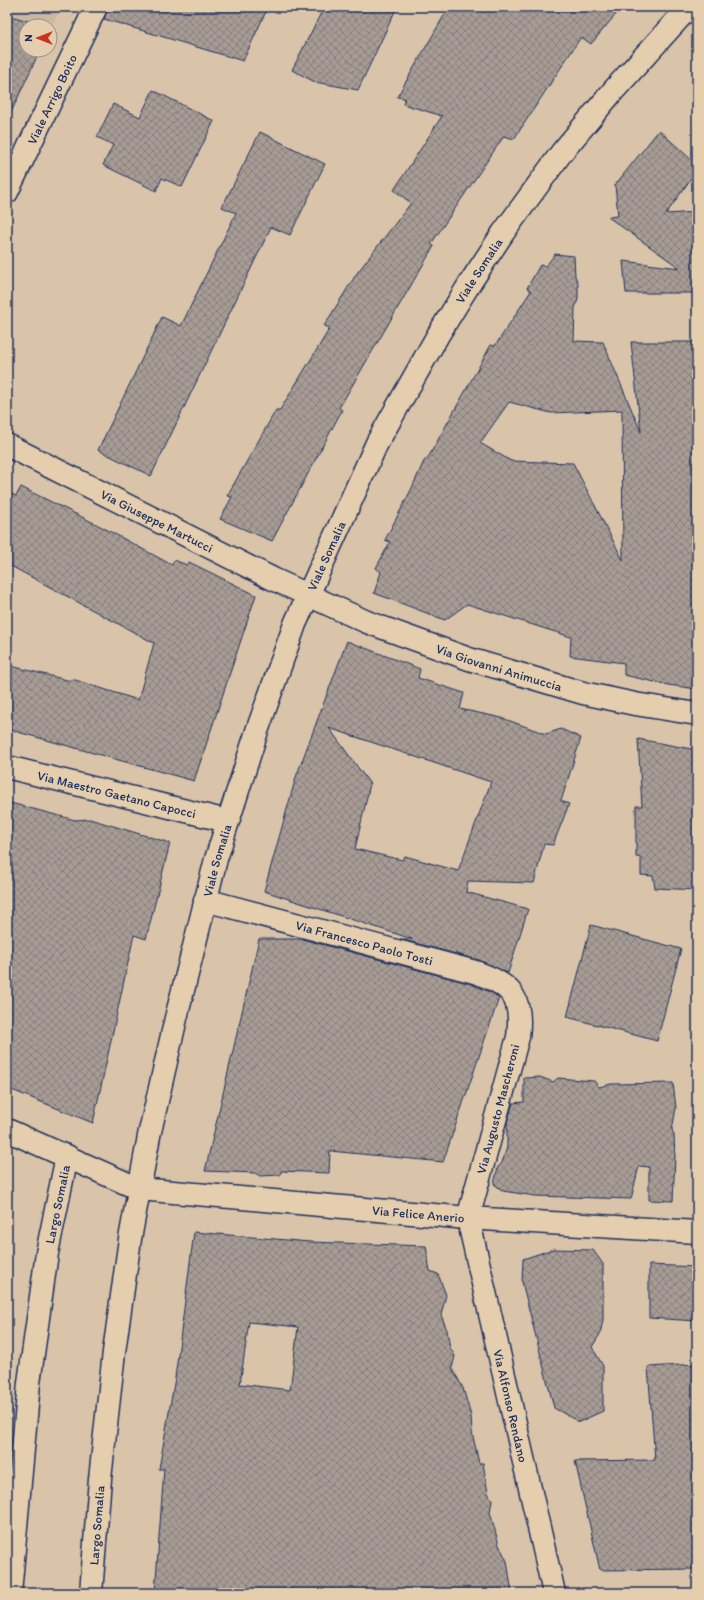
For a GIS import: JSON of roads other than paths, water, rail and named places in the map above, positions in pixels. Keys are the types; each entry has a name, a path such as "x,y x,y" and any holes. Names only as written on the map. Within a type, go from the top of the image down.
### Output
{"street":[{"name":"Viale Arrigo Boito","path":"7,192 96,7"},
{"name":"Viale Somalia","path":"139,1189 173,1032 227,821 295,624 377,443 438,335 482,264 535,188 562,152 613,91 689,7"},
{"name":"Via Giuseppe Martucci","path":"7,445 308,596"},
{"name":"Via Giovanni Animuccia","path":"308,596 379,627 498,668 583,693 635,704 697,714"},
{"name":"Via Maestro Gaetano Capocci","path":"7,767 227,821"},
{"name":"Via Francesco Paolo Tosti","path":"206,900 475,972 503,985 511,991 516,999"},
{"name":"Via Augusto Mascheroni","path":"468,1218 516,1047 519,1028 519,1008 516,999"},
{"path":"7,1130 67,1156"},
{"name":"Largo Somalia","path":"10,1593 29,1383 47,1253 67,1156 139,1189 129,1245 114,1352 100,1480 91,1593"},
{"name":"Via Felice Anerio","path":"139,1189 468,1218 697,1232"},
{"name":"Via Alfonso Rendano","path":"468,1218 554,1593"}]}
